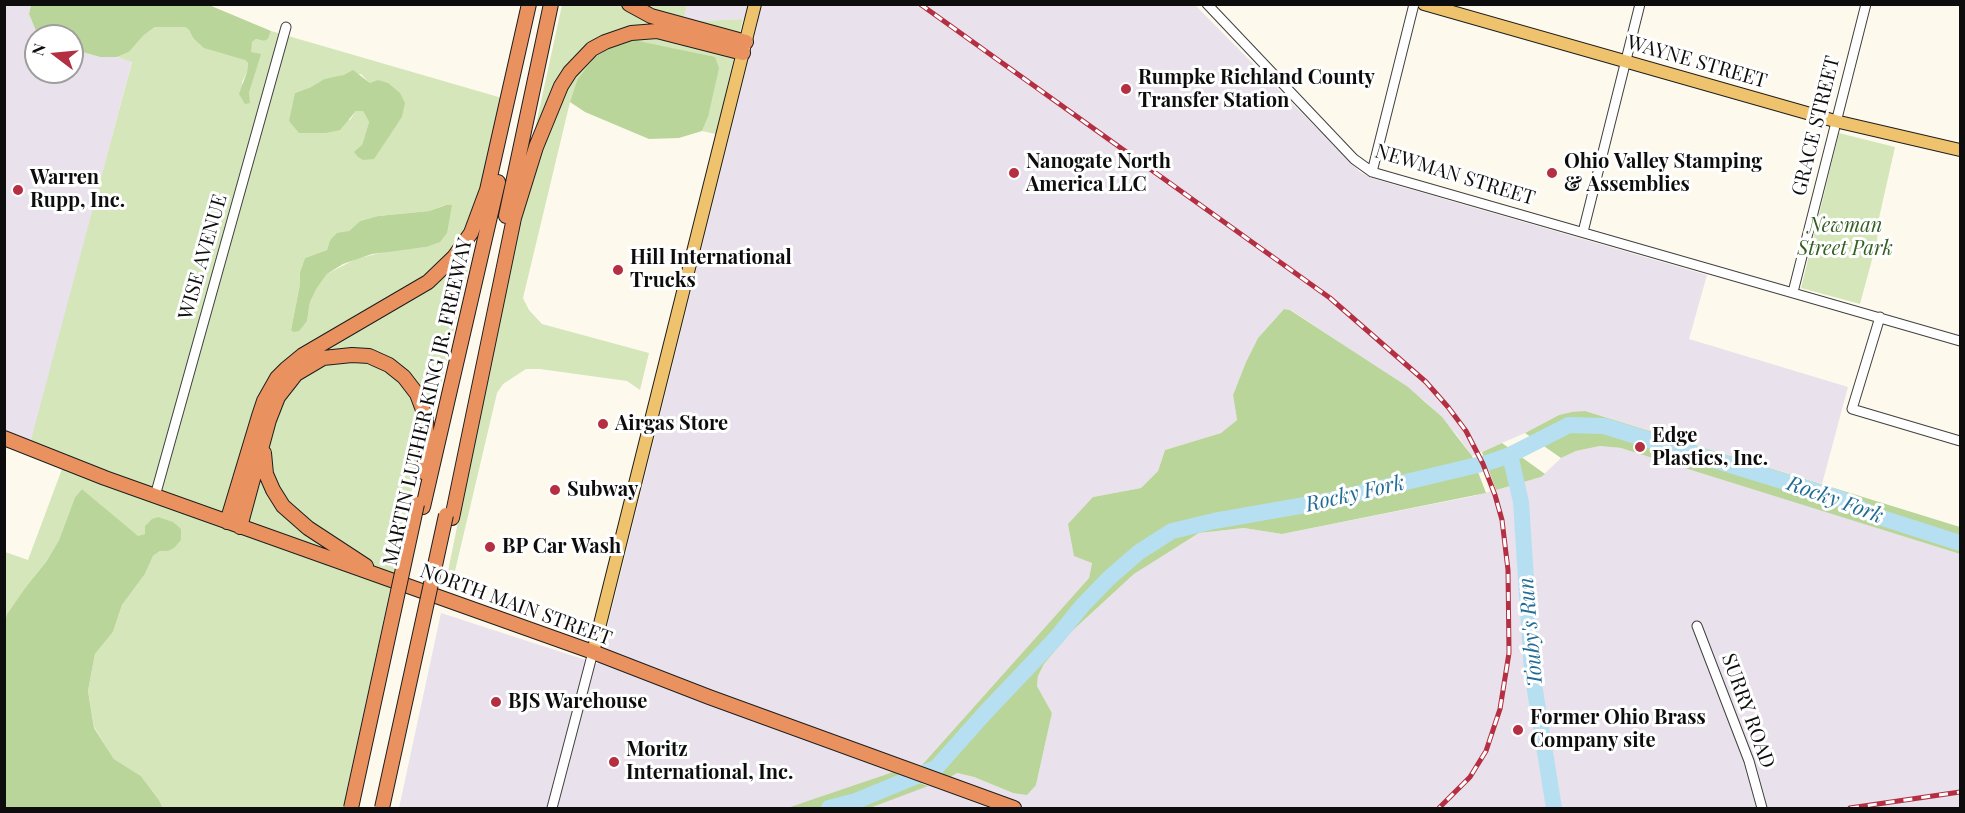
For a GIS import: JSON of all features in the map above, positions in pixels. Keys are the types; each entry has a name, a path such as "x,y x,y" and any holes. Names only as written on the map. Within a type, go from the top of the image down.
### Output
{"highway":[{"path":"234,525 259,416 264,401 277,378 303,356 428,282 454,257 471,233 487,190 529,4"},
{"name":"MARTIN LUTHER KING JR. FREEWAY","path":"358,808 420,506 492,210 536,4"},
{"name":"MARTIN LUTHER KING JR. FREEWAY","path":"382,808 428,594 449,516 508,204 551,4"},
{"path":"628,4 651,16 744,47"},
{"path":"389,808 449,516 514,218 536,147 561,86 575,66 592,50 605,42 631,33 657,31 744,47"},
{"path":"234,525 274,406 283,388 296,374 323,358 359,355 380,360 396,370 411,386 426,418 427,450 420,506 351,808"},
{"name":"NORTH MAIN STREET","path":"4,438 234,525 593,652 1014,808"},
{"path":"264,438 266,474 283,506 308,528 383,578"}],"main road":[{"path":"593,652 755,4"},
{"name":"WAYNE STREET","path":"1424,4 1835,121 1960,150"}],"street":[{"name":"NEWMAN STREET","path":"1207,4 1354,159 1372,172 1960,341"},
{"path":"1372,172 1414,4"},
{"path":"1583,232 1640,4"},
{"name":"GRACE STREET","path":"1793,292 1866,4"},
{"name":"WISE AVENUE","path":"155,496 286,27"},
{"path":"1880,317 1852,409 1960,441"},
{"name":"SURRY ROAD","path":"1697,626 1749,761 1762,808"},
{"path":"552,808 593,652"}],"shaded area":[{"path":"4,5 31,5 29,14 33,24 24,24 24,84 84,84 84,52 132,61 32,441 5,430"},
{"path":"687,5 1195,5 1360,172 1371,178 1707,275 1689,339 1848,387 1822,484 1585,411 1559,415 1472,456 1457,435 1426,402 1291,310 1284,309 1258,338 1246,362 1233,395 1237,420 1221,433 1165,450 1158,471 1141,488 1093,497 1092,563 1089,578 922,765 893,772 787,808 399,808 441,613 598,664 758,22 743,19 683,22"},
{"path":"1600,446 1644,454 1960,554 1960,808 870,808 957,773 974,777 1013,793 1036,785 1052,713 1037,686 1038,676 1044,664 1071,632 1134,574 1199,533 1244,528 1282,534 1474,496 1541,477 1561,458 1576,451"}],"green space":[{"path":"31,5 209,5 271,31 268,39 264,41 256,39 252,42 251,52 261,54 249,93 250,103 245,104 239,94 248,63 245,60 204,48 185,27 155,27 144,35 129,52 117,57 100,57 84,52 84,24 33,24 29,14"},
{"path":"562,5 687,5 683,22 743,19 716,134 702,131 708,117 577,80 523,298 529,310 542,324 649,353 640,390 627,381 540,369 526,369 503,384 497,393 451,588 445,586 515,242 524,211 532,143"},
{"path":"155,27 185,27 193,38 245,60 248,63 247,72 242,82 249,103 249,93 255,73 254,54 250,48 256,39 264,41 268,39 271,31 502,98 476,235 432,423 414,479 343,808 163,808 141,776 114,759 94,727 88,691 95,654 113,632 122,605 145,574 153,556 160,551 168,551 145,534 138,537 82,489 75,497 59,540 46,562 7,614 5,621 5,552 28,560 62,469 27,455 132,62 117,57 129,52 144,35","holes":["361,74 402,117 391,133 362,145 369,122 363,111 356,111 350,120 295,93 324,79","445,205 426,247 388,251 356,259 327,274 310,302 307,321 291,330 300,284 300,272 305,258 327,250 330,240 349,231 360,221 378,216 429,211"]},
{"path":"633,40 715,57 719,68 708,117 702,131 679,138 649,139 585,112 570,102 577,80 594,58 614,45"},
{"path":"353,70 370,83 378,80 388,83 400,93 405,103 402,117 374,159 363,160 354,152 362,145 369,122 363,111 356,111 340,130 326,133 299,133 289,121 295,93 324,79 344,75"},
{"name":"Newman Street Park","path":"1839,133 1895,147 1879,218 1877,241 1860,304 1801,288"},
{"path":"452,205 447,233 440,242 426,247 372,254 343,264 327,274 317,288 310,302 307,321 299,331 291,330 300,284 300,272 305,258 327,250 330,240 337,233 349,231 360,221 378,216 429,211"},
{"path":"1284,309 1290,310 1408,387 1442,417 1472,456 1486,493 1282,534 1244,528 1199,533 1134,574 1071,632 1044,664 1038,676 1037,686 1052,713 1036,785 1027,795 1013,793 974,777 957,773 950,777 922,765 1089,578 1092,563 1074,556 1068,524 1093,497 1141,488 1158,471 1165,450 1221,433 1237,420 1233,395 1246,362 1258,338"},
{"path":"1585,411 1960,527 1960,554 1621,448 1600,446 1576,451 1561,458 1525,433 1559,415"},
{"path":"1502,443 1545,474 1496,490 1482,452"},
{"path":"82,489 138,536 145,534 145,526 158,517 173,522 181,529 181,540 174,548 160,551 153,556 145,574 122,605 113,632 95,654 88,691 94,728 114,759 141,776 163,808 5,808 5,621 7,614 46,562 59,540 75,497"},
{"path":"893,772 928,786 870,808 787,808"}],"waterway":[{"name":"Rocky Fork","path":"829,808 856,801 936,768 1109,578 1139,552 1172,531 1214,521 1322,502 1490,462 1510,455 1569,425 1604,426 1841,499 1876,516 1960,543"},
{"name":"Touby's Run","path":"1510,455 1521,502 1532,672 1554,808"}],"railway":[{"path":"920,4 1330,298 1426,382 1466,431 1483,464 1502,520 1508,570 1509,653 1500,709 1486,751 1470,777 1439,808"},
{"path":"1850,808 1960,792"}],"place":[{"name":"Rumpke Richland County Transfer Station","path":"1126,89"},
{"name":"Nanogate North America LLC","path":"1014,173"},
{"name":"Ohio Valley Stamping & Assemblies","path":"1552,173"},
{"name":"Warren Rupp, Inc.","path":"18,190"},
{"name":"Hill International Trucks","path":"618,270"},
{"name":"Airgas Store","path":"603,424"},
{"name":"Edge Plastics, Inc.","path":"1640,447"},
{"name":"Subway","path":"555,490"},
{"name":"BP Car Wash","path":"490,547"},
{"name":"BJS Warehouse","path":"496,702"},
{"name":"Former Ohio Brass Company site","path":"1518,730"},
{"name":"Moritz International, Inc.","path":"614,762"}]}
